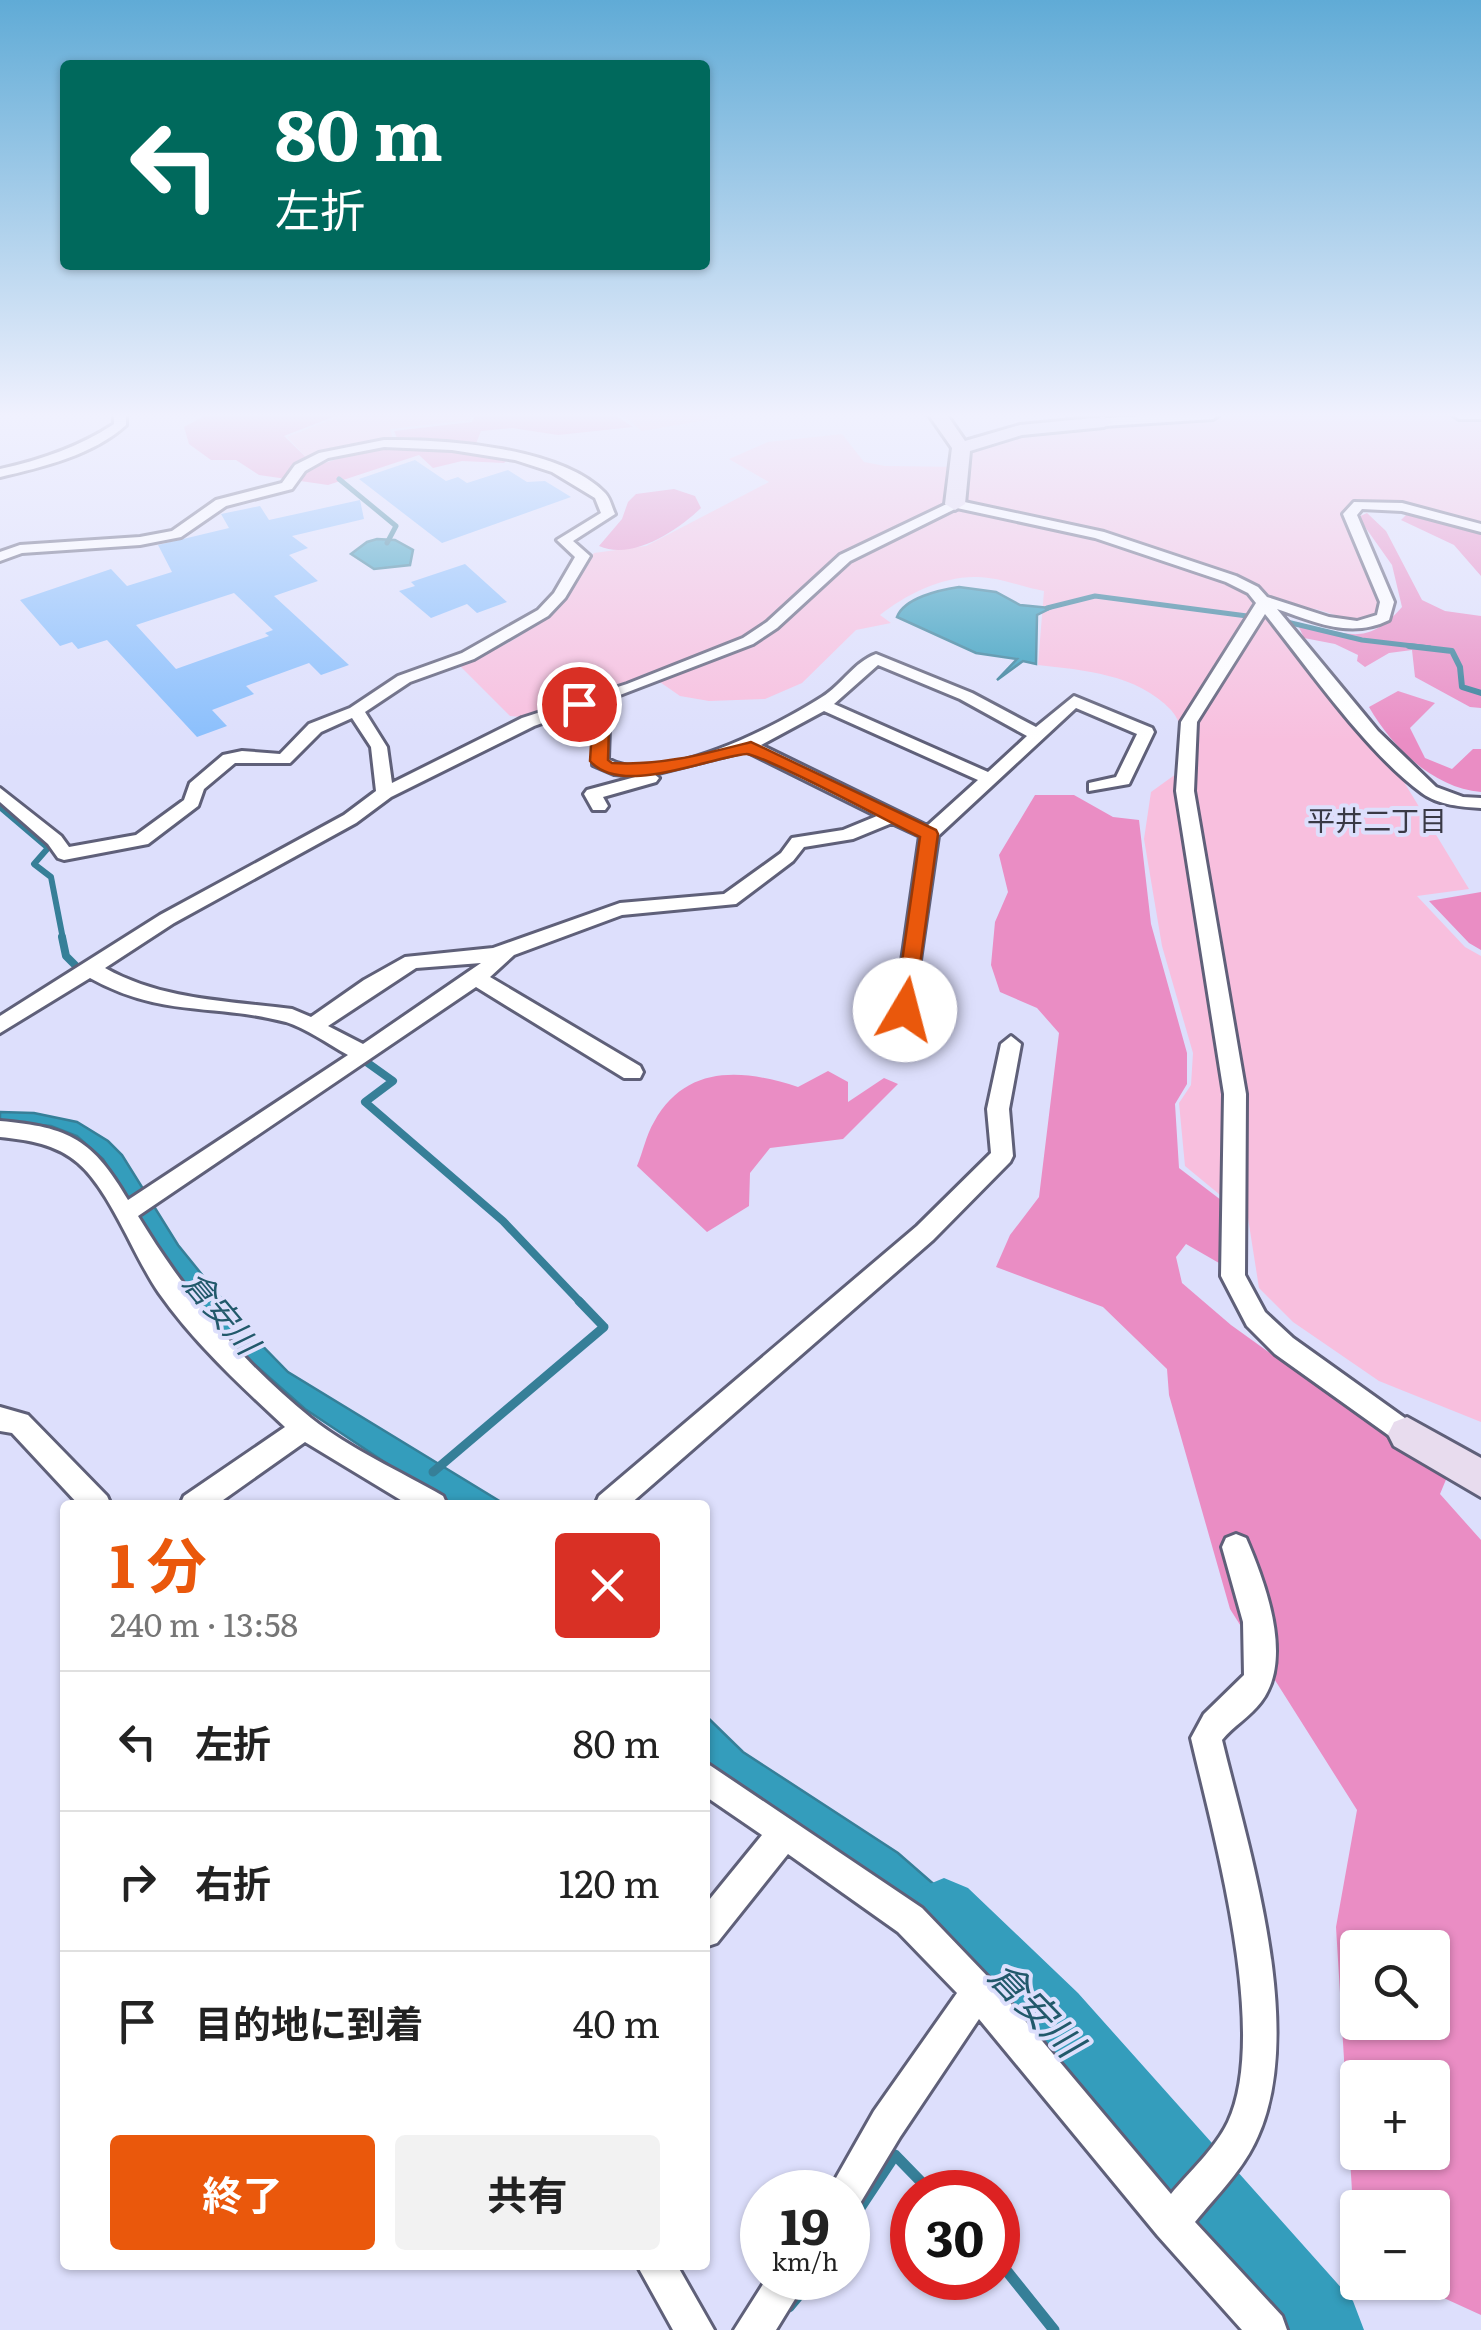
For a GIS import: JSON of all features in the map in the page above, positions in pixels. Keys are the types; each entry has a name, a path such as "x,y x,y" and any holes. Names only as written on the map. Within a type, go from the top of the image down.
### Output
{"street":[{"path":"0,557 20,549 140,541 176,534 191,524"},
{"path":"0,793 55,840 64,854 142,840 192,802 196,787 228,759 242,756 284,760 315,728 356,710 404,680 468,656 543,614 560,595 583,556 564,540 592,524"},
{"path":"0,1026 167,920 350,819 385,792 528,722 748,641 772,625 845,558 915,524"},
{"path":"1039,524 1142,548 1231,579 1265,601 1354,625 1372,626 1384,618 1386,602 1354,524"},
{"path":"1265,601 1284,630 1372,735 1430,791 1461,802 1481,803"},
{"path":"1265,601 1189,722 1186,761 1186,791 1235,1094 1233,1276 1256,1319 1284,1346 1407,1434 1481,1479"},
{"path":"579,704 576,712 600,726 599,761 622,770 646,770 715,758 751,747 821,704 876,658 966,696 1038,735"},
{"path":"905,1010 929,834 1074,701 1146,732 1123,780 1095,788"},
{"path":"821,704 990,779"},
{"path":"356,710 378,748 385,792"},
{"path":"751,747 929,834"},
{"path":"599,806 594,794 650,780 646,770"},
{"path":"315,1025 371,985 412,962 495,955 620,910 729,900 787,857 798,842 847,835 892,816"},
{"path":"136,1207 476,978 511,948"},
{"path":"90,969 126,989 158,999 292,1016 315,1025 361,1056"},
{"path":"476,978 632,1072"},
{"path":"615,1500 925,1233 1002,1156 998,1109 1011,1044"},
{"path":"0,1129 45,1134 83,1152 136,1207 135,1236 189,1314 220,1349 304,1428 426,1500"},
{"path":"0,1420 19,1423 92,1500"},
{"path":"203,1500 304,1428"},
{"path":"1176,2216 1244,2128 1257,2083 1258,1993 1206,1738 1212,1724 1253,1690 1260,1670 1257,1613 1236,1547"},
{"path":"710,1781 910,1920 1176,2216 1268,2330"},
{"path":"710,1926 784,1833"},
{"path":"859,2170 978,1992"},
{"path":"659,2270 695,2330"},
{"path":"753,2330 774,2300"}],"shaded area":[{"path":"618,524 683,524 639,547 612,550 599,546"},
{"path":"689,524 1351,524 1378,602 1376,617 1345,618 1298,608 1268,618 1286,646 1404,782 1469,889 1417,896 1465,947 1481,956 1481,1422 1379,1381 1293,1322 1259,1288 1248,1218 1185,1166 1179,1103 1191,1085 1193,1053 1162,946 1144,839 1151,792 1194,761 1171,710 1126,681 1038,665 1044,591 982,577 949,580 924,588 880,615 891,623 856,630 802,683 765,699 709,701 680,696 647,673 606,691 521,717 510,716 457,663 502,646 536,624 565,594 594,553 646,546"},
{"path":"1363,524 1378,524 1386,531 1422,600 1445,611 1481,616 1481,708 1470,707 1415,677 1412,650 1389,653 1365,667 1357,661 1358,655 1335,644 1304,638 1297,623 1355,634 1366,633 1389,620 1402,607 1392,565"},
{"path":"1409,524 1451,524 1481,533 1481,576 1454,545"},
{"path":"1398,691 1435,703 1410,728 1425,758 1452,769 1473,749 1481,749 1481,792 1446,783 1416,763 1389,737 1369,707"},
{"path":"1035,795 1074,795 1113,817 1139,820 1151,924 1187,1053 1187,1084 1175,1104 1179,1168 1221,1200 1219,1263 1186,1244 1176,1257 1182,1283 1288,1366 1450,1470 1440,1494 1481,1540 1481,2315 1448,2300 1450,2190 1352,2190 1351,2170 1450,2170 1450,2060 1344,2060 1343,2040 1450,2040 1450,1930 1340,1930 1340,1993 1336,1927 1357,1810 1230,1609 1169,1395 1167,1369 1103,1307 996,1267 1010,1235 1039,1197 1059,1033 1037,1008 1000,992 991,965 995,922 1008,892 999,855"},
{"path":"1481,892 1481,950 1469,943 1429,901"},
{"path":"828,1071 848,1082 848,1102 884,1078 898,1084 843,1139 770,1148 750,1173 749,1206 707,1232 637,1166 651,1127 667,1103 699,1081 737,1075 798,1087"}],"water":[{"path":"377,539 395,540 413,550 410,565 374,569 351,554"},
{"path":"959,587 996,592 1020,605 1051,608 1037,615 1036,664 1023,661 997,680 1017,659 976,653 897,617 914,600"},
{"path":"0,1112 34,1113 77,1122 108,1141 122,1155 178,1245 246,1329 288,1372 498,1500 442,1500 305,1409 229,1342 189,1297 103,1159 77,1136 51,1126 0,1121"},
{"path":"710,1720 743,1752 898,1853 1000,1942 978,1975 710,1771"}],"building":[{"path":"227,524 344,524 292,536 308,548 289,555 318,581 274,596 349,665 321,675 309,663 246,686 254,694 212,710 227,726 197,737 107,640 78,649 72,642 60,646 20,600 111,569 127,586 172,572 158,545 229,528","holes":["234,593 273,630 265,633 269,636 176,669 136,625"]},
{"path":"417,524 496,524 442,543"},
{"path":"465,564 507,602 477,613 467,604 431,618 399,591 415,586 411,582"}],"waterway":[{"path":"387,543 396,526 393,524"},
{"path":"1047,608 1095,596 1247,616"},
{"path":"1287,622 1362,640 1430,648"},
{"path":"1409,646 1452,651 1460,667 1462,687 1481,693"},
{"path":"0,807 48,848 34,864 51,877 63,939"},
{"path":"62,937 66,956 76,966"},
{"path":"358,1056 393,1081 365,1102 503,1221 582,1304"},
{"path":"433,1472 604,1327 579,1301"},
{"name":"倉安川","path":"944,1912 1053,2018 1324,2330"},
{"path":"870,2193 895,2155 910,2170"},
{"path":"1020,2288 1054,2330"},
{"path":"789,2307 795,2300"}],"district":[{"name":"平井二丁目","path":"1377,819"}],"route":[{"path":"579,704 576,712 600,726 599,761 607,768 646,770 715,758 751,747 929,834 905,1010"}]}
